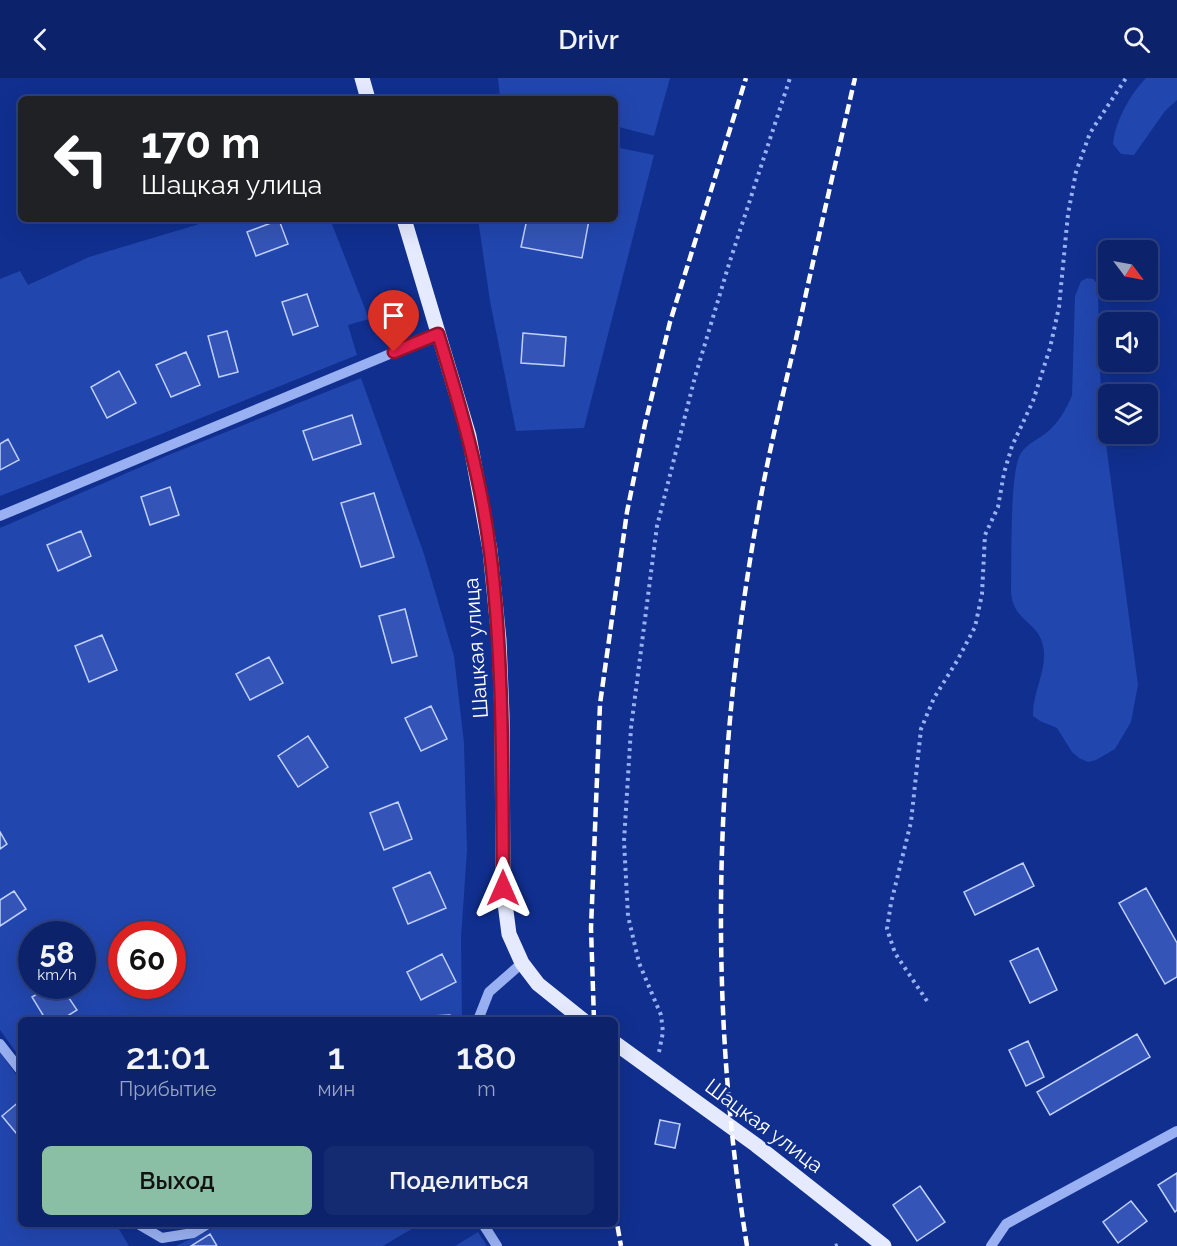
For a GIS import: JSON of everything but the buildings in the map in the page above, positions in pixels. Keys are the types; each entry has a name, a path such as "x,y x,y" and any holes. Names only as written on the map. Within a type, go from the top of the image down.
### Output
{"main road":[{"path":"362,78 367,96"},
{"name":"Шацкая улица","path":"405,222 469,436 490,550 499,640 503,888 509,934 522,963 538,984 579,1017"},
{"name":"Шацкая улица","path":"618,1045 756,1145 884,1246"}],"street":[{"path":"0,516 438,334"},
{"path":"479,1017 489,992 522,963"},
{"path":"0,1044 18,1067"},
{"path":"991,1246 1006,1224 1177,1131"},
{"path":"143,1227 162,1238 193,1233 203,1227"},
{"path":"485,1227 497,1246"}],"path":[{"path":"652,1070 661,1049 662,1015 639,963 628,916 624,841 631,728 657,526 695,377 729,264 790,78"},
{"path":"927,1001 895,953 887,929 911,822 921,729 934,698 975,627 982,594 985,535 998,507 1012,446 1033,401 1050,348 1059,307 1068,214 1076,172 1090,133 1126,78"},
{"path":"835,1246 841,1244"}],"shaded area":[{"path":"498,78 670,78 654,136 618,127 618,96 500,96"},
{"path":"1146,78 1177,78 1177,100 1165,111 1134,155 1121,154 1113,144 1114,136 1129,100"},
{"path":"618,148 654,155 584,428 516,431 490,301 478,222 618,222"},
{"path":"206,222 331,222 369,319 348,325 357,355 0,496 0,279 20,271 28,285 89,257"},
{"path":"1087,278 1093,279 1098,284 1098,372 1100,372 1101,384 1098,384 1098,444 1106,444 1138,685 1131,722 1115,749 1088,762 1072,752 1057,728 1033,716 1044,651 1035,629 1015,608 1011,591 1013,497 1017,463 1021,453 1058,420 1072,395 1075,296 1081,281"},
{"path":"361,378 424,554 454,656 464,743 467,850 461,938 462,1017 18,1017 18,1055 0,1030 0,528 166,456"},
{"path":"0,1052 18,1078 18,1227 118,1227 129,1246 0,1246"},
{"path":"216,1227 415,1227 383,1246 176,1246"},
{"path":"478,1232 487,1246 455,1246"}],"railway":[{"path":"594,1017 591,928 600,704 627,512 645,424 670,322 746,78"},
{"path":"747,1246 734,1155 726,1065 722,974 721,882 732,700 743,610 765,474 855,78"},
{"path":"618,1227 621,1246"}],"route":[{"path":"394,352 438,334 469,436 490,550 499,640 503,888"}]}
